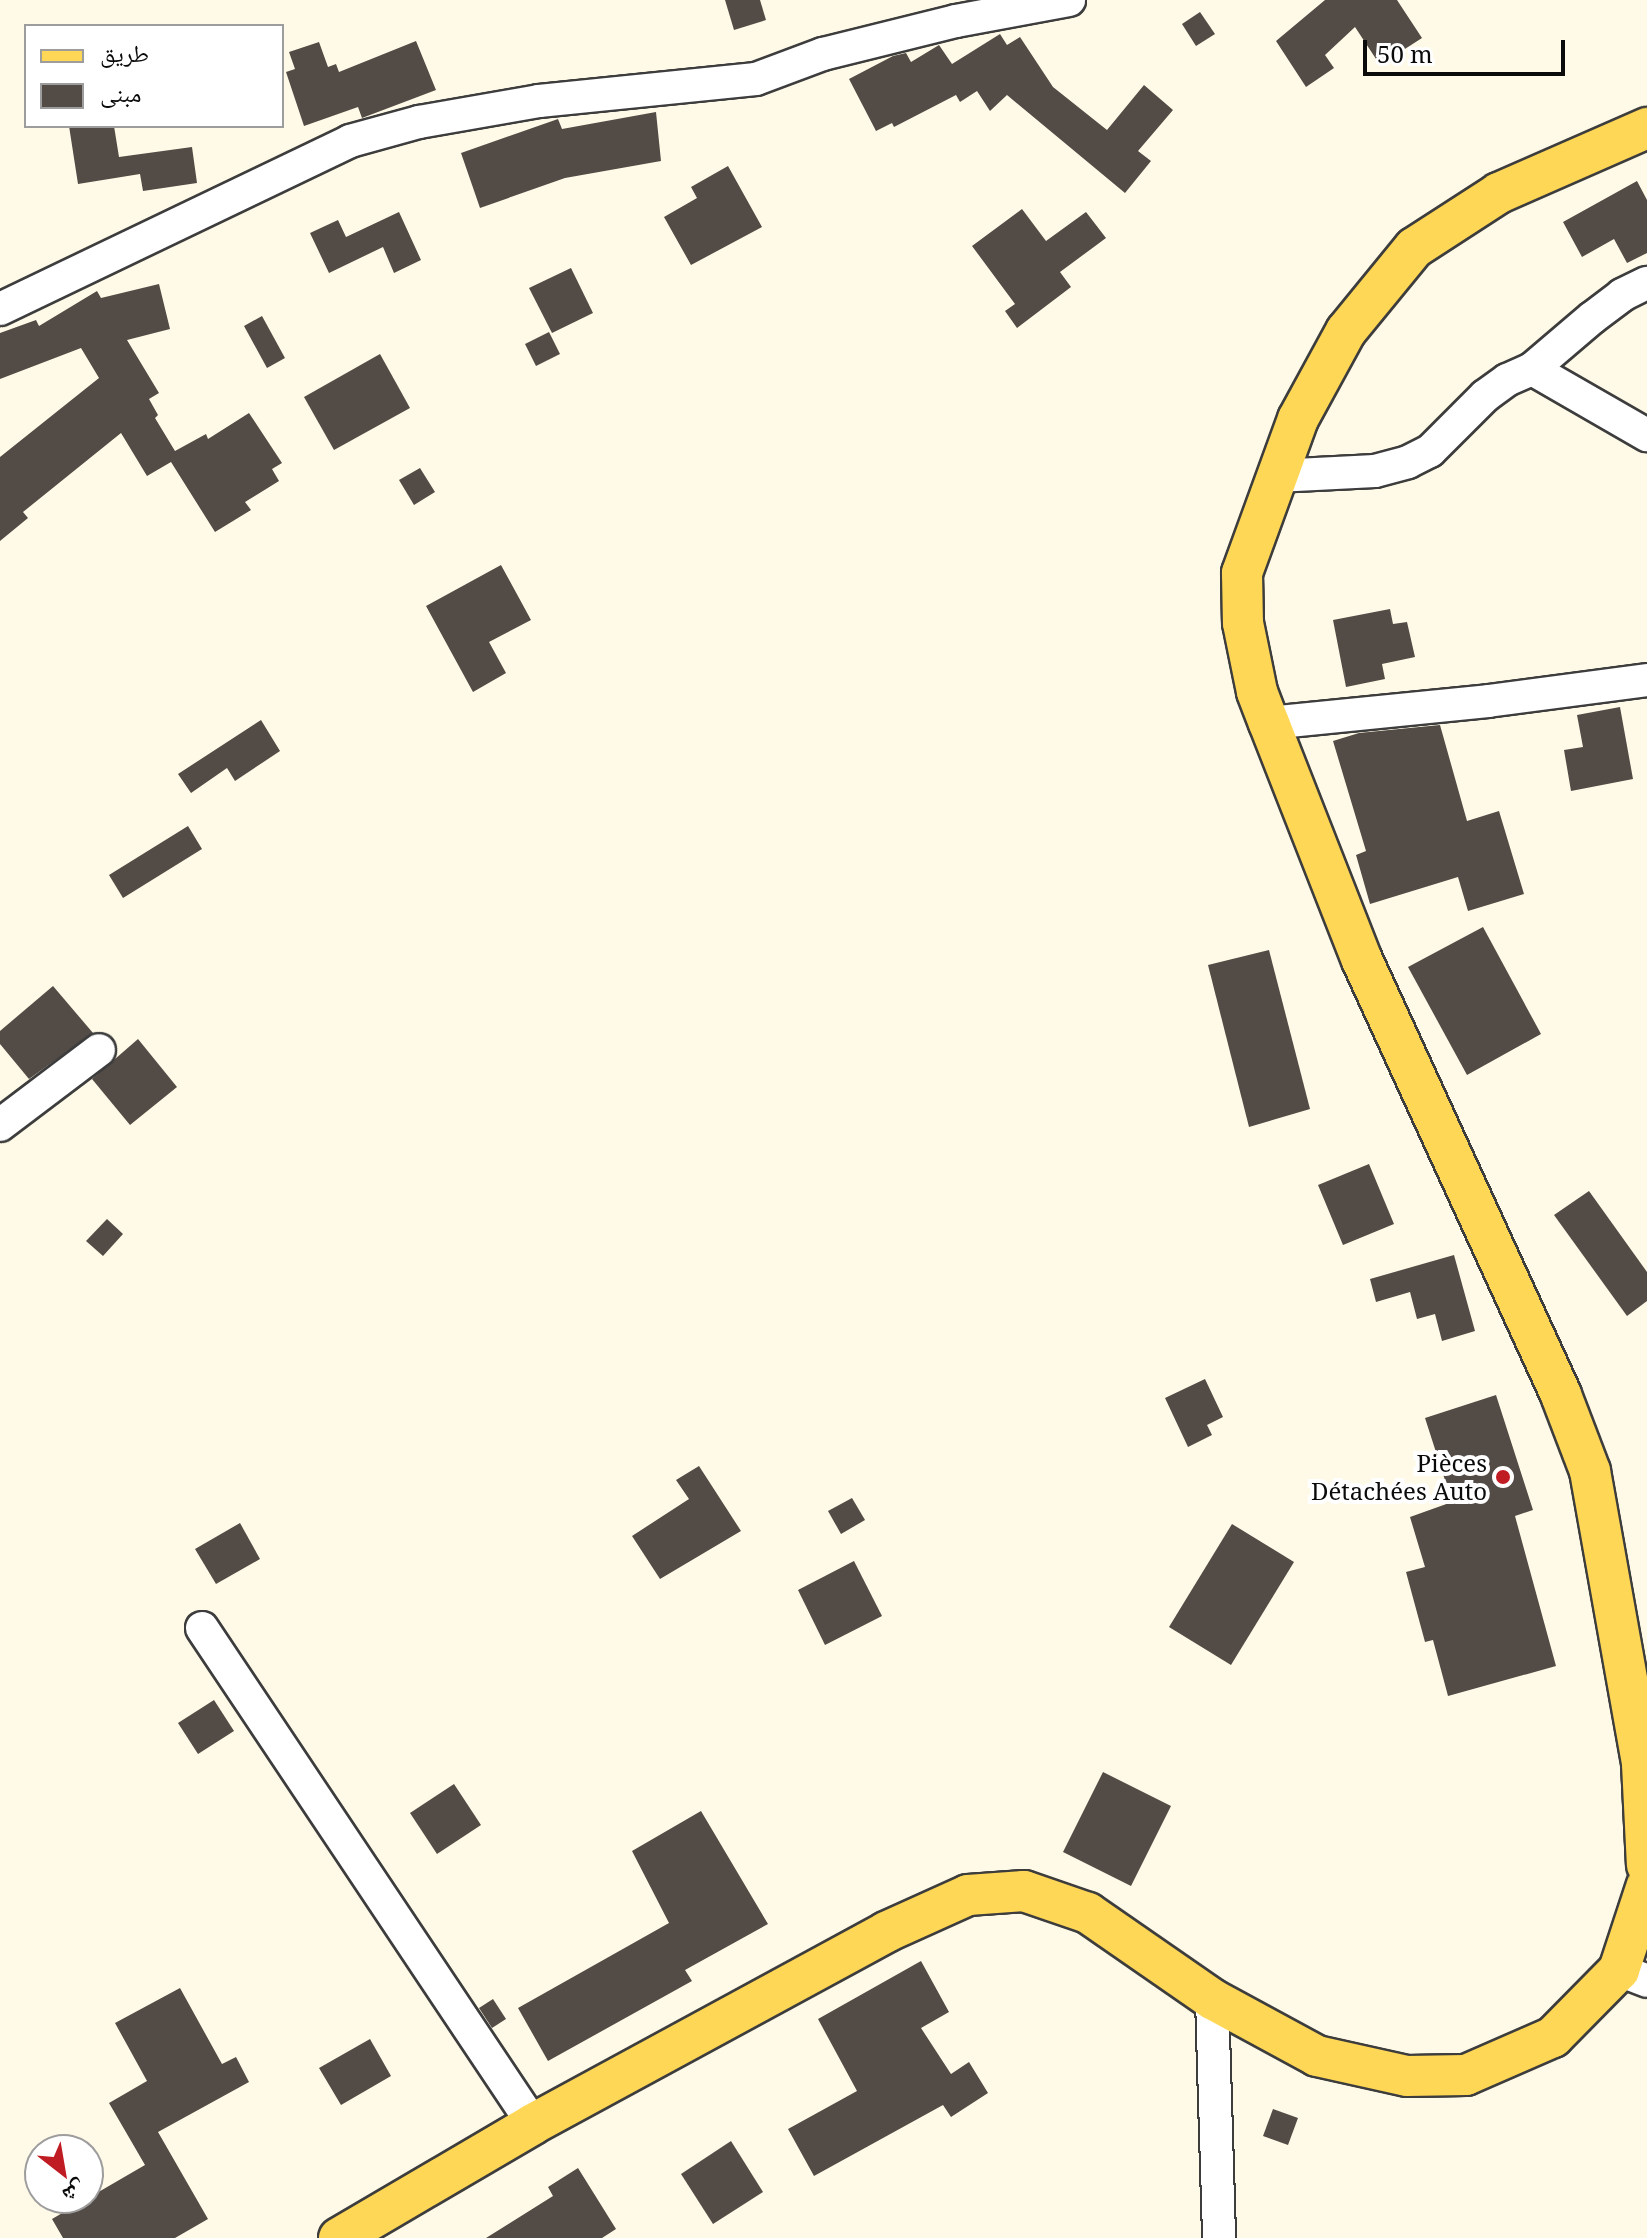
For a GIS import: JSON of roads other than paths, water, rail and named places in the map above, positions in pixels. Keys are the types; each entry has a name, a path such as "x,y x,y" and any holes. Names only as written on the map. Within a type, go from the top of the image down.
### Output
{"main road":[{"path":"1647,128 1499,193 1414,248 1346,331 1298,419 1242,573 1243,623 1257,692 1269,723 1362,960 1561,1395 1590,1471 1642,1764 1647,1865"},
{"path":"339,2238 533,2124 886,1932 968,1895 1024,1891 1088,1913 1212,1999 1317,2056 1407,2076 1466,2075 1553,2037 1633,1975 1647,1885"}],"street":[{"path":"0,309 350,141 419,122 539,101 756,79 823,54 956,21 1069,0"},
{"path":"1276,476 1375,471 1408,462 1430,451 1485,396 1507,380 1532,369 1602,310 1647,283"},
{"path":"1532,369 1647,435"},
{"path":"1269,723 1488,701 1647,680"},
{"path":"0,1125 99,1050"},
{"path":"202,1628 533,2124"},
{"path":"1212,1999 1219,2238"}],"place":[{"name":"Pièces Détachées Auto","path":"1503,1477"}]}
